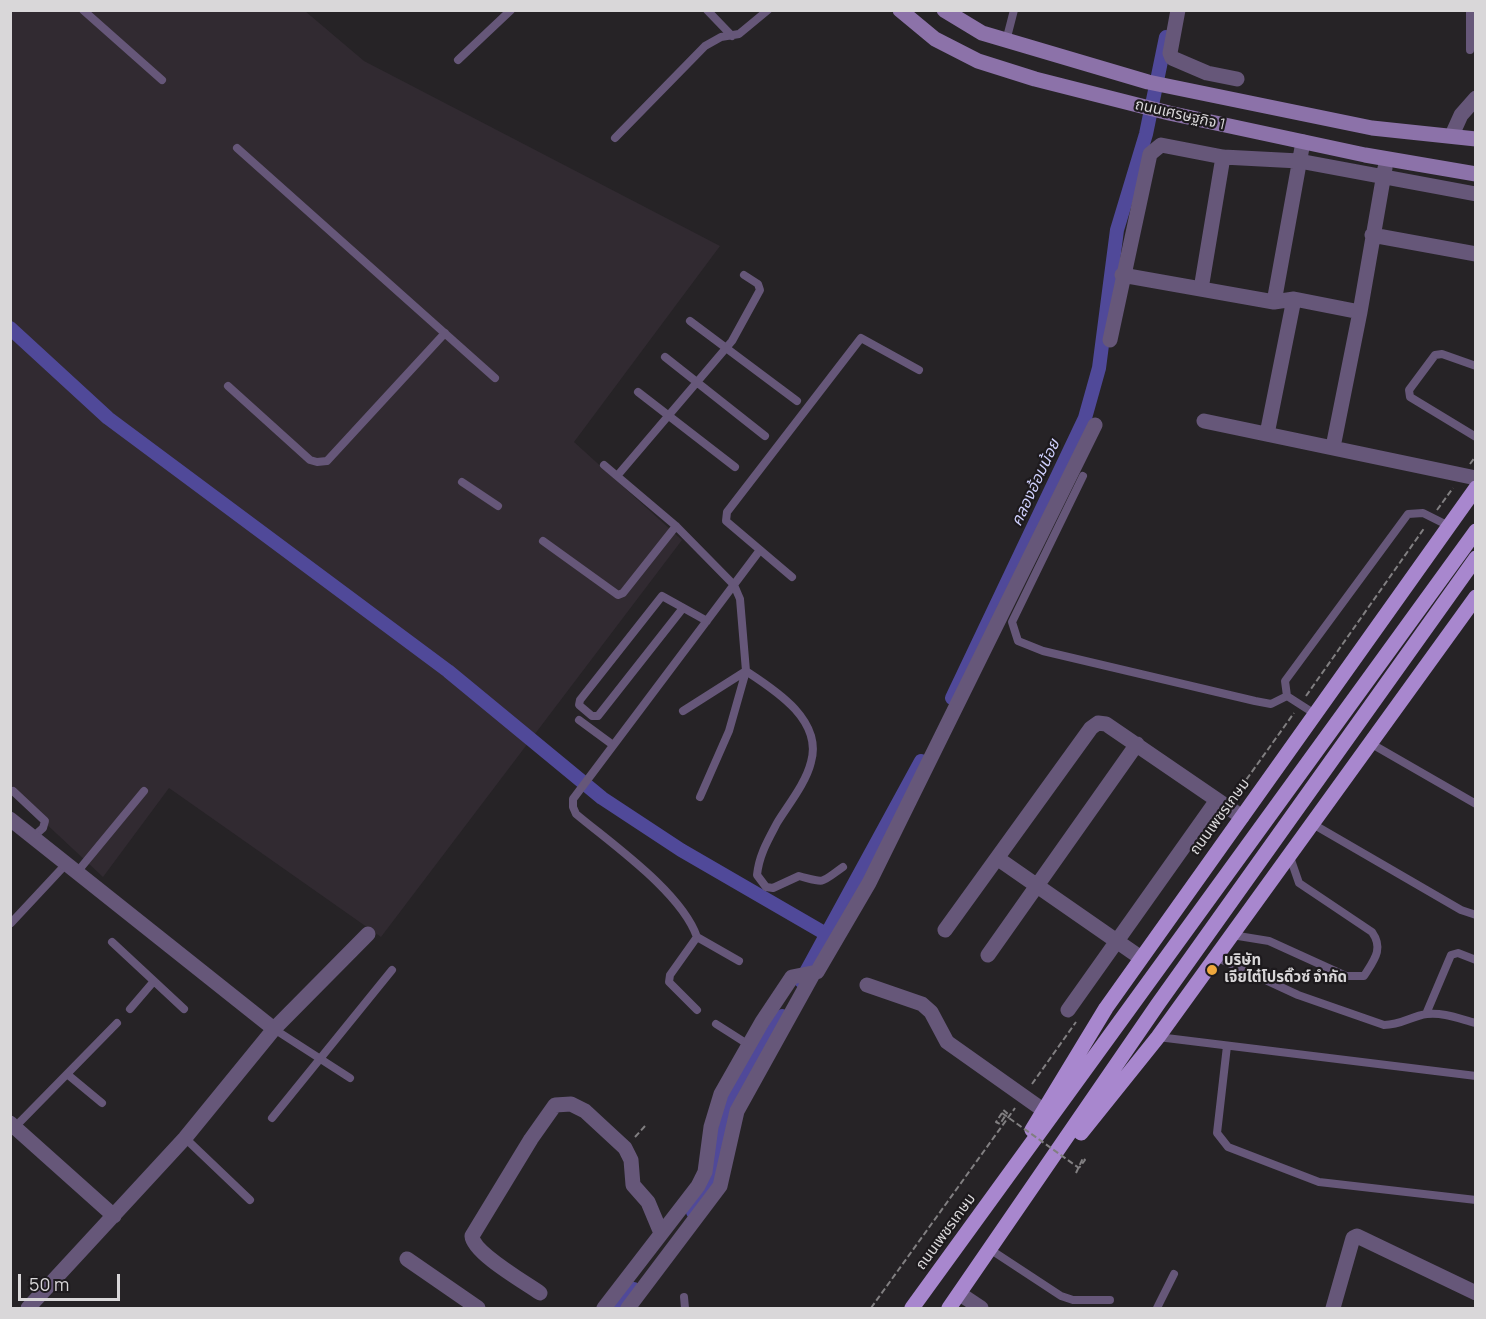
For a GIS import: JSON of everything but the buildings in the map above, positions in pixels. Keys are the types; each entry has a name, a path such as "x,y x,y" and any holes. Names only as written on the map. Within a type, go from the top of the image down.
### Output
{"main road":[{"name":"ถนนเศรษฐกิจ 1","path":"900,10 935,39 978,61 1035,80 1169,113 1303,142 1476,174"},
{"name":"ถนนเศรษฐกิจ 1","path":"944,10 982,33 1148,82 1371,128 1476,139"},
{"name":"ถนนเพชรเกษม","path":"1009,1176 1043,1110 1082,1045 1141,958 1476,488"},
{"name":"ถนนเพชรเกษม","path":"912,1308 1476,531"},
{"path":"950,1308 1032,1192 1158,1004 1476,558"},
{"path":"1032,1192 1158,1037 1476,597"}],"street":[{"path":"1178,10 1170,53 1172,58 1207,73 1237,79"},
{"path":"1452,135 1461,115 1476,98"},
{"path":"1274,302 1303,142"},
{"path":"1110,340 1122,275 1150,154 1155,147 1161,145 1224,157 1299,161 1476,194"},
{"path":"1201,289 1224,157"},
{"path":"1333,447 1387,159"},
{"path":"1372,236 1476,254"},
{"path":"1122,275 1274,302 1294,299 1360,312"},
{"path":"1267,434 1294,299"},
{"path":"1204,422 1469,477"},
{"path":"604,1308 661,1233 684,1207 705,1172 715,1109 749,1045 806,974 817,972 869,883 1095,425"},
{"path":"945,930 1091,728 1098,723 1106,724 1137,744 1242,817"},
{"path":"988,955 1137,744"},
{"path":"1074,1012 1117,941 1222,803"},
{"path":"10,819 274,1029"},
{"path":"997,858 1141,958"},
{"path":"28,1308 185,1138 274,1029 369,934"},
{"path":"628,1308 720,1186 737,1111 806,974"},
{"path":"867,985 922,1004 932,1012 947,1042 1043,1110"},
{"path":"540,1293 488,1257 475,1246 472,1236 531,1139 555,1105 571,1104 585,1111 625,1148 631,1160 633,1185 648,1202 661,1233"},
{"path":"13,1125 114,1216"},
{"path":"1333,1308 1353,1238 1357,1236 1476,1293"},
{"path":"407,1259 478,1308"},
{"path":"960,1294 981,1308"}],"lane":[{"path":"83,10 162,80"},
{"path":"458,60 511,10"},
{"path":"707,10 732,36"},
{"path":"615,138 705,46 721,37 739,34 768,10"},
{"path":"1006,41 1014,10"},
{"path":"1470,10 1470,50"},
{"path":"237,148 495,378"},
{"path":"617,476 726,348 760,290 758,284 744,275"},
{"path":"690,321 797,401"},
{"path":"228,386 310,460 321,463 327,461 445,333"},
{"path":"792,577 726,521 727,512 861,338 919,370"},
{"path":"1476,366 1442,354 1435,355 1409,390 1410,397 1422,406 1476,437"},
{"path":"665,357 765,436"},
{"path":"638,393 735,467"},
{"path":"604,465 676,526 734,585 740,599 746,671 729,731 700,797"},
{"path":"1083,476 1012,622 1018,641 1025,646 1043,651 1255,701 1271,704 1287,696"},
{"path":"462,482 498,506"},
{"path":"1287,696 1285,681 1408,514 1416,512 1449,526"},
{"path":"543,541 618,595 623,593 676,526"},
{"path":"739,961 697,937 685,911 576,814 573,799 760,550"},
{"path":"683,608 598,716 592,716 579,705 580,700 662,596 707,621"},
{"path":"683,711 746,671"},
{"path":"746,671 775,690 798,713 809,729 813,742 811,763 766,844 757,875 766,887 773,888 799,876 813,882 823,882 843,867"},
{"path":"1287,696 1315,714"},
{"path":"579,720 613,745"},
{"path":"1370,743 1476,804"},
{"path":"13,791 45,821 43,828 34,836"},
{"path":"11,923 72,867 144,791"},
{"path":"1311,823 1461,910 1476,915"},
{"path":"1230,935 1269,941 1346,976 1364,976 1379,951 1378,940 1372,932 1299,884 1289,853"},
{"path":"697,937 670,975 669,982 697,1010"},
{"path":"112,942 184,1009"},
{"path":"1426,1014 1451,955 1458,953 1476,960"},
{"path":"1216,957 1298,995 1384,1025 1398,1025 1426,1014 1445,1015 1476,1023"},
{"path":"272,1118 392,970"},
{"path":"130,1009 154,981"},
{"path":"13,1125 117,1023"},
{"path":"716,1024 749,1045"},
{"path":"274,1029 350,1078"},
{"path":"1158,1037 1476,1077"},
{"path":"1227,1046 1217,1133 1228,1147 1319,1182 1476,1200"},
{"path":"67,1074 102,1103"},
{"path":"185,1138 250,1200"},
{"path":"991,1250 1061,1296 1073,1300 1110,1300"},
{"path":"1157,1308 1173,1274"},
{"path":"684,1297 685,1308"}],"path":[{"path":"1222,803 1300,704 1432,518 1469,477 1476,456"},
{"path":"871,1308 1023,1096 1074,1012"},
{"path":"1002,1109 1007,1113 1003,1118 1000,1124 996,1122 1002,1113 1012,1120 1041,1141 1050,1148 1069,1161 1079,1168 1085,1160 1083,1158 1080,1166 1076,1173"}],"shaded area":[{"path":"13,11 305,11 364,61 720,246 574,442 682,540 381,937 169,788 103,877 11,791 10,13"}],"waterway":[{"name":"คลองอ้อมน้อย","path":"952,698 1085,418 1099,368 1117,230 1146,134 1166,37"},
{"path":"10,328 108,418 448,671 602,798 681,850 826,934"},
{"name":"คลองอ้อมน้อย","path":"801,981 921,761"},
{"path":"693,1212 715,1176 731,1100 782,1016"},
{"path":"618,1308 634,1289"}],"place":[{"name":"บริษัท เจียไต๋โปรดิ๊วซ์ จำกัด","path":"1212,970"}]}
